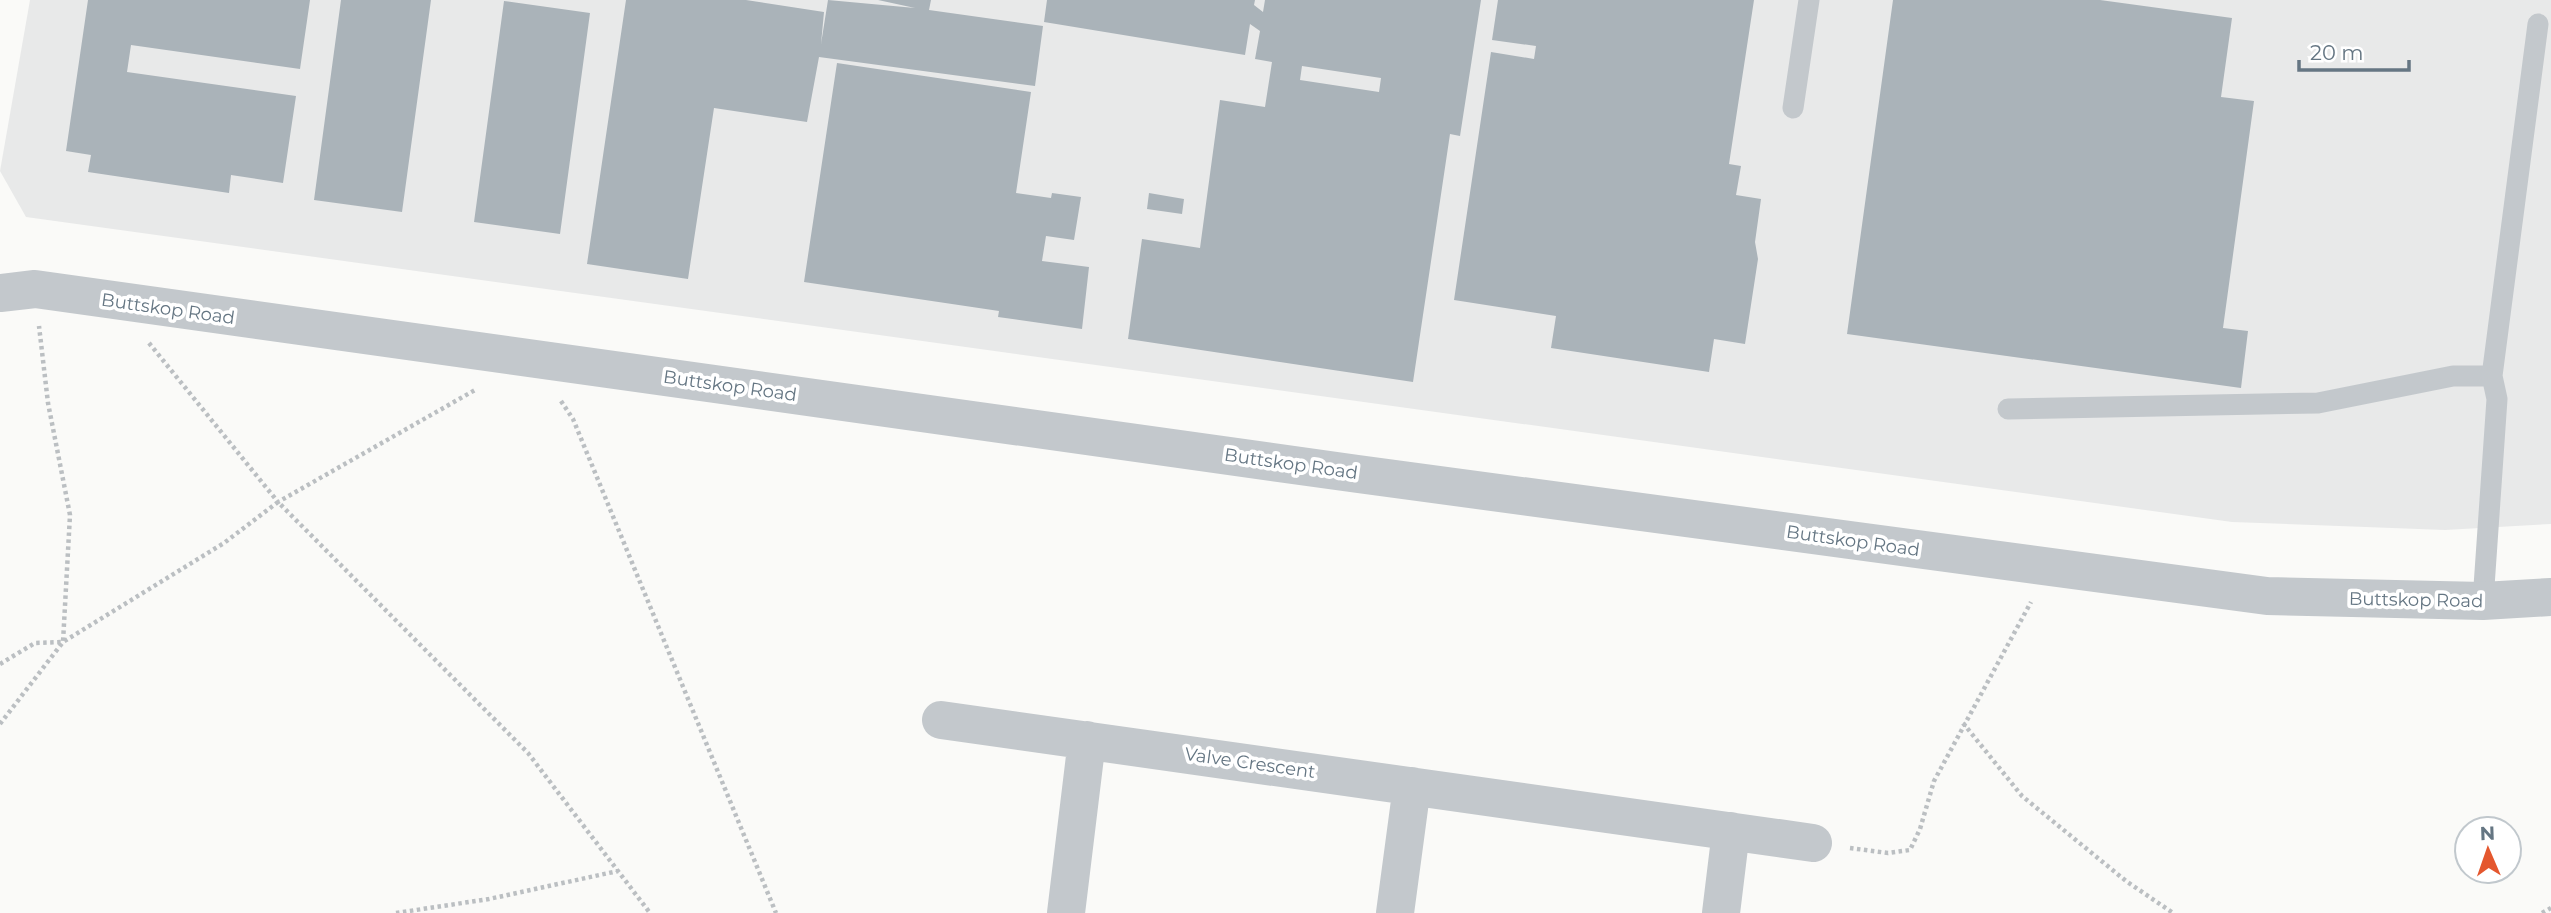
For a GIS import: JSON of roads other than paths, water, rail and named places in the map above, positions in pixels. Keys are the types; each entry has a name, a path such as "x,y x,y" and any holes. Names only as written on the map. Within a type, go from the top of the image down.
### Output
{"street":[{"name":"Buttskop Road","path":"0,266 24,299 2267,596 2483,601 2551,597"},
{"name":"Valve Crescent","path":"941,720 1813,843"},
{"path":"1066,913 1087,740"},
{"path":"1395,913 1412,786"},
{"path":"1721,913 1731,831"}],"lane":[{"path":"1793,108 1809,0"},
{"path":"2483,601 2497,400 2492,376 2538,24"},
{"path":"2008,409 2318,403 2454,376 2492,376"}]}
